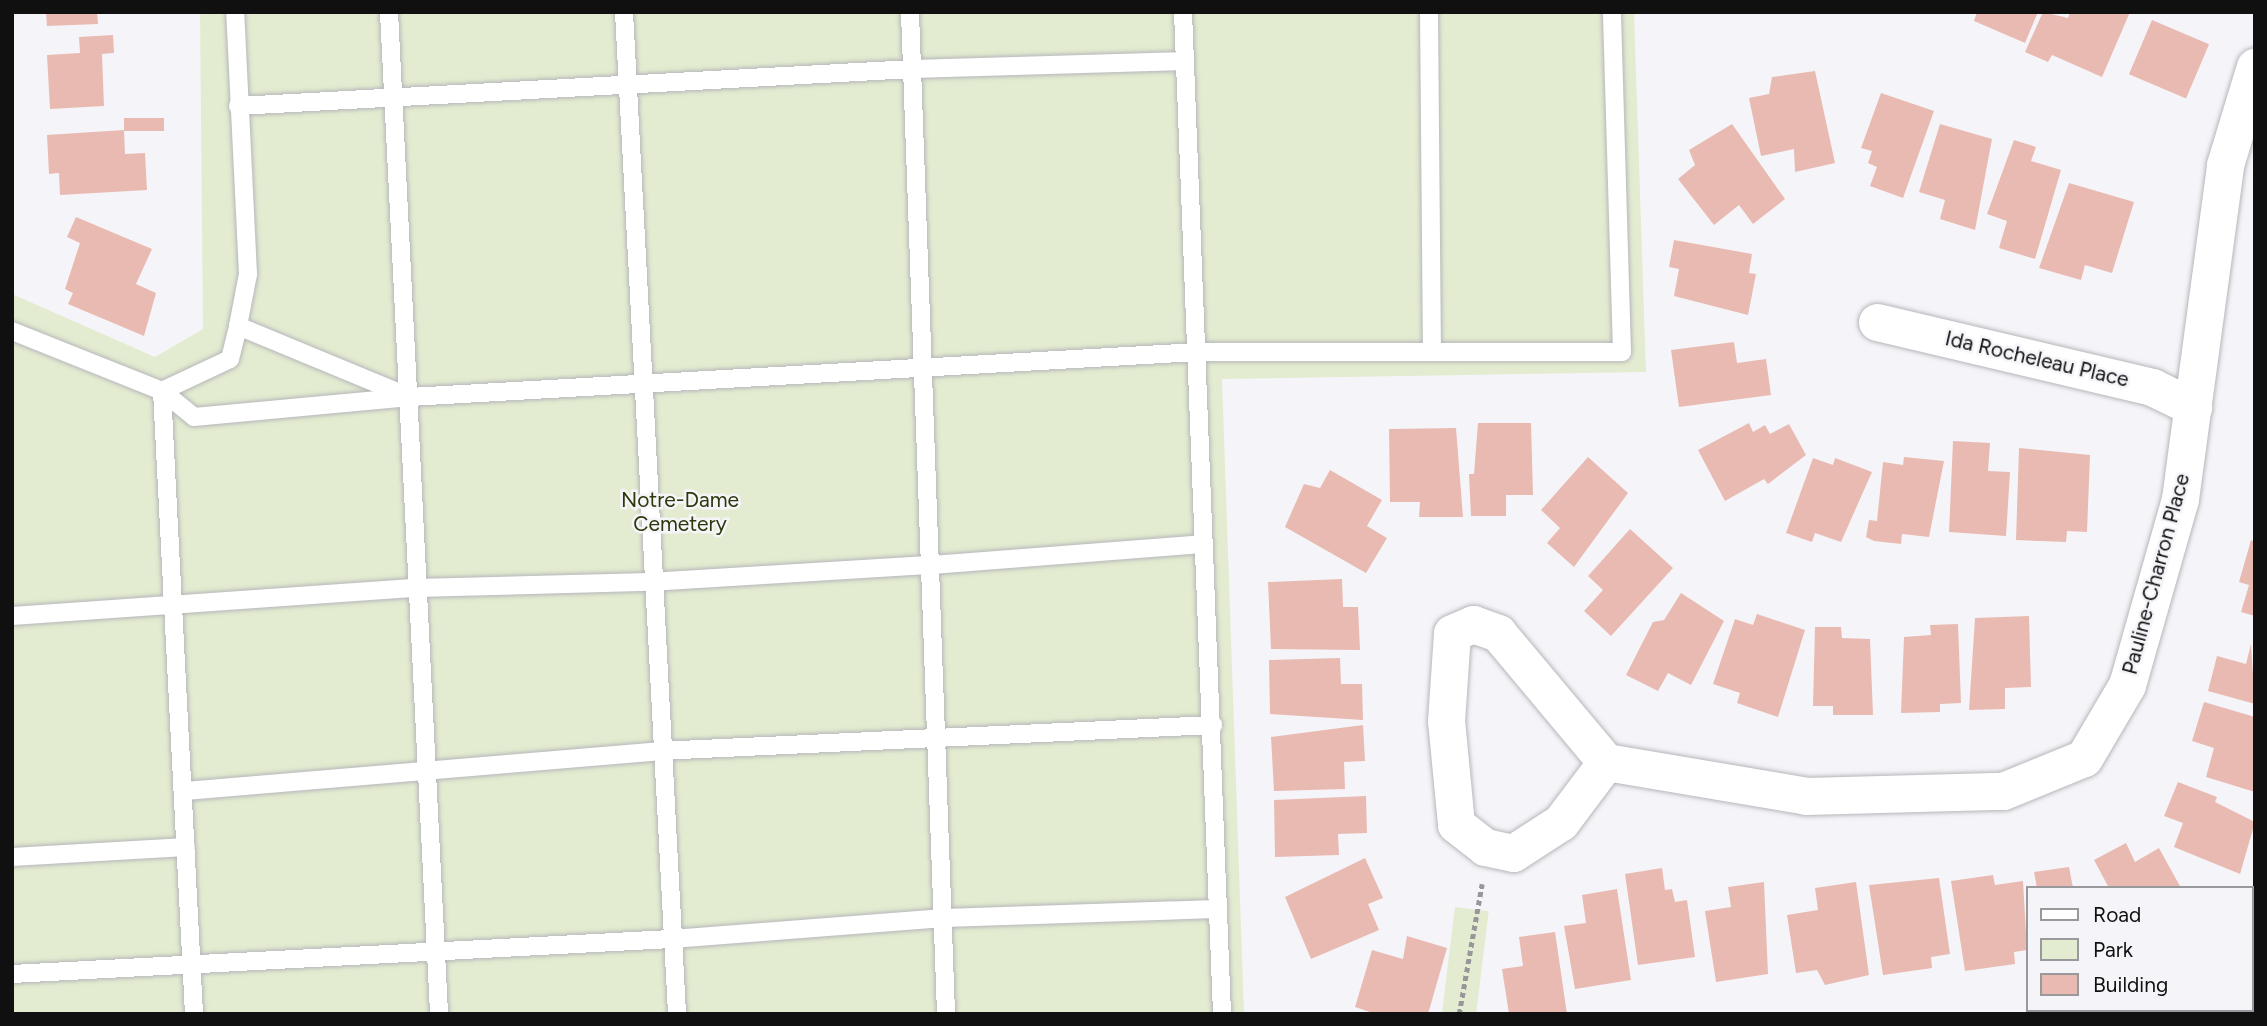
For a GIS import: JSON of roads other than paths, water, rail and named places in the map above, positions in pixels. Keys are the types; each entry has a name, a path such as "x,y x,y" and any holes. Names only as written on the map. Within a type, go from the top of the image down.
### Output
{"street":[{"name":"Pauline-Charron Place","path":"1606,762 1806,796 2003,791 2084,758 2127,685 2180,499 2225,165 2255,66"},
{"name":"Ida Rocheleau Place","path":"1877,322 2140,384 2193,407"},
{"path":"1473,624 1498,633 1606,762 1589,792 1536,843 1513,853 1485,847 1456,824 1446,721 1452,633 1473,624"}],"lane":[{"path":"162,391 230,359 238,326 248,274 238,106 236,12"},
{"path":"389,12 439,1014"},
{"path":"624,12 650,582 677,1014"},
{"path":"910,12 932,565 934,737 944,918 946,1014"},
{"path":"1183,12 1203,544 1213,725 1216,909 1222,1014"},
{"path":"1429,12 1432,348"},
{"path":"12,331 162,391 194,417 410,397 1197,352 1432,348 1622,352 1612,12"},
{"path":"238,106 912,69 1185,61"},
{"path":"238,326 410,397"},
{"path":"162,391 177,605 194,1014"},
{"path":"12,616 416,589 650,582 932,565 1203,544"},
{"path":"185,791 659,751 1213,725"},
{"path":"12,857 186,847"},
{"path":"12,974 672,939 944,918 1216,909"}],"park label":[{"name":"Notre-Dame Cemetery","path":"680,512"}]}
